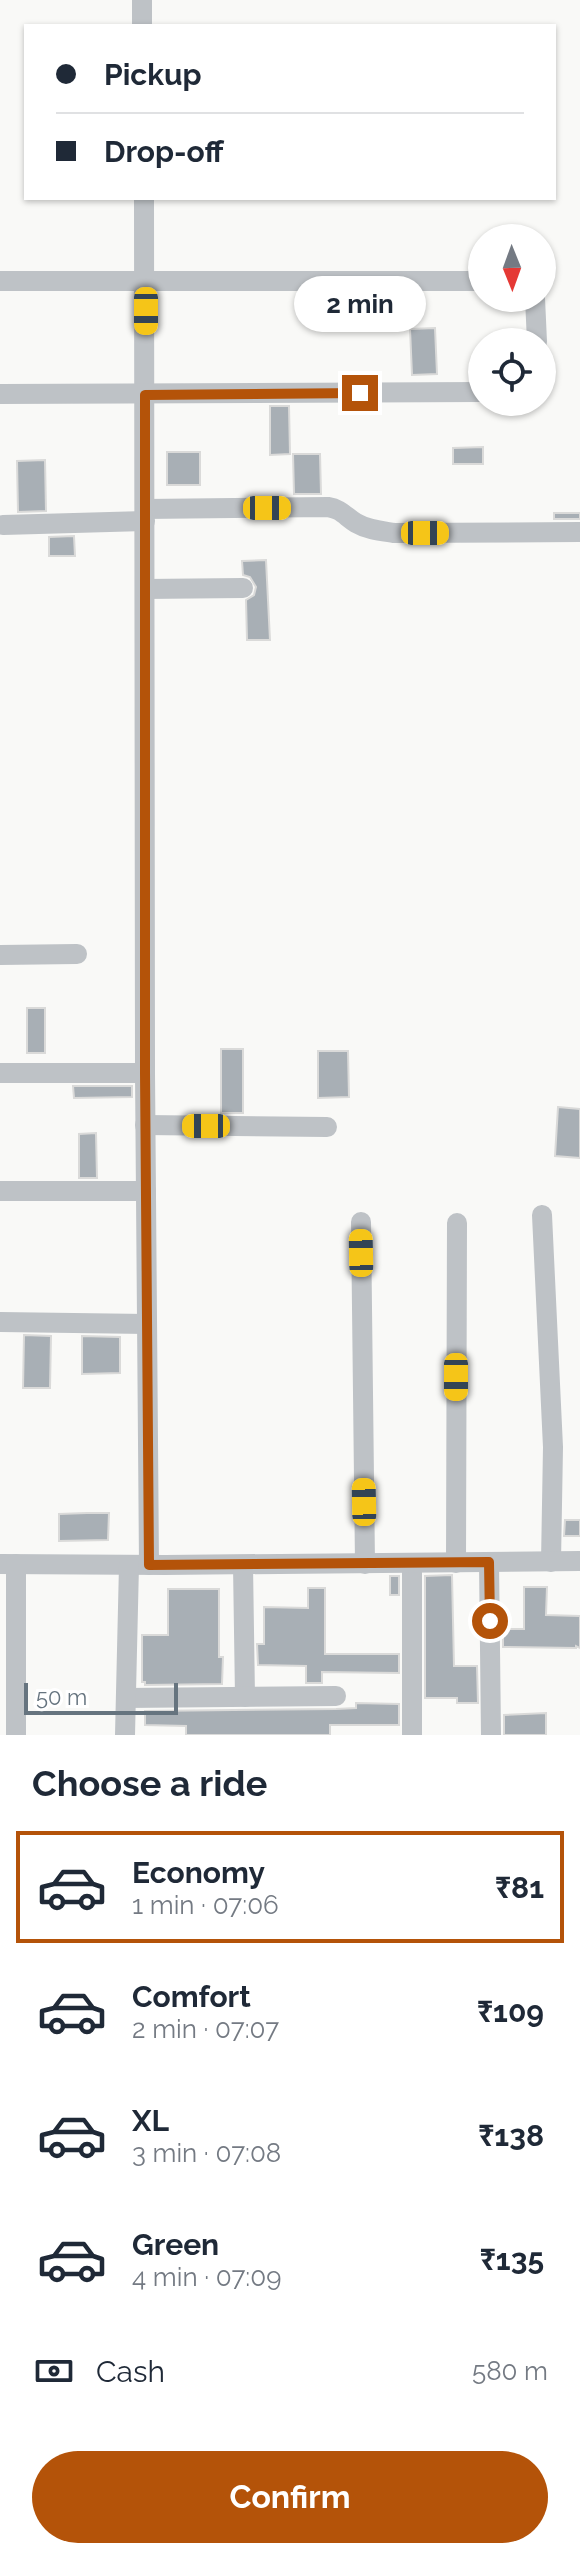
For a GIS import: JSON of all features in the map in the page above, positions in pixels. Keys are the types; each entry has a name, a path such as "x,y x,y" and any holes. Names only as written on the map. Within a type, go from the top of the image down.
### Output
{"street":[{"path":"142,0 142,24"},
{"path":"125,1735 139,1565 147,1324 144,200"},
{"path":"0,281 468,281"},
{"path":"0,394 468,392"},
{"path":"3,525 328,507 339,509 358,524 373,530 394,533 580,532"},
{"path":"145,589 243,588"},
{"path":"0,955 77,954"},
{"path":"0,1073 145,1073"},
{"path":"145,1125 327,1127"},
{"path":"0,1191 146,1191"},
{"path":"542,1215 553,1447 551,1562"},
{"path":"361,1222 365,1564"},
{"path":"456,1563 457,1223"},
{"path":"0,1322 147,1324"},
{"path":"16,1735 8,1564 580,1561"},
{"path":"489,1562 491,1735"},
{"path":"412,1563 412,1735"},
{"path":"243,1565 245,1697"},
{"path":"126,1698 336,1696"}],"building":[{"path":"364,294 379,294 380,331 364,331"},
{"path":"435,328 437,374 412,375 410,329"},
{"path":"270,406 289,406 290,454 270,455"},
{"path":"483,447 483,464 453,464 453,448"},
{"path":"167,452 200,452 200,485 167,485"},
{"path":"293,454 320,454 321,494 294,494"},
{"path":"45,460 46,511 18,512 17,461"},
{"path":"554,513 580,513 580,519 554,519"},
{"path":"74,536 75,556 49,556 49,537"},
{"path":"266,560 270,640 247,640 246,600 254,595 256,587 250,577 243,575 242,561"},
{"path":"27,1008 45,1008 45,1053 27,1053"},
{"path":"221,1049 243,1049 243,1113 221,1113"},
{"path":"318,1051 348,1051 349,1097 318,1098"},
{"path":"73,1086 132,1086 132,1097 74,1098"},
{"path":"558,1107 580,1109 580,1158 555,1156"},
{"path":"96,1133 97,1178 79,1178 79,1134"},
{"path":"24,1335 51,1336 50,1388 23,1388"},
{"path":"82,1336 120,1337 120,1373 82,1374"},
{"path":"109,1513 108,1540 59,1541 59,1514"},
{"path":"565,1520 580,1520 580,1536 564,1536"},
{"path":"452,1575 454,1666 477,1666 478,1703 457,1703 457,1698 425,1698 425,1576"},
{"path":"390,1576 399,1576 399,1595 390,1595"},
{"path":"524,1587 547,1587 546,1615 580,1616 580,1648 503,1647 503,1629 524,1629"},
{"path":"308,1588 325,1588 325,1654 399,1654 399,1673 322,1672 322,1683 306,1683 306,1666 258,1665 257,1644 264,1644 264,1607 308,1608"},
{"path":"168,1589 219,1589 222,1684 145,1685 142,1682 142,1635 168,1635"},
{"path":"356,1703 399,1704 399,1725 330,1725 330,1735 186,1735 186,1726 145,1725 145,1711 336,1709 356,1708"},
{"path":"546,1713 546,1735 504,1735 504,1715"}],"route":[{"path":"360,393 145,395 149,1565 489,1562 490,1621"}]}
